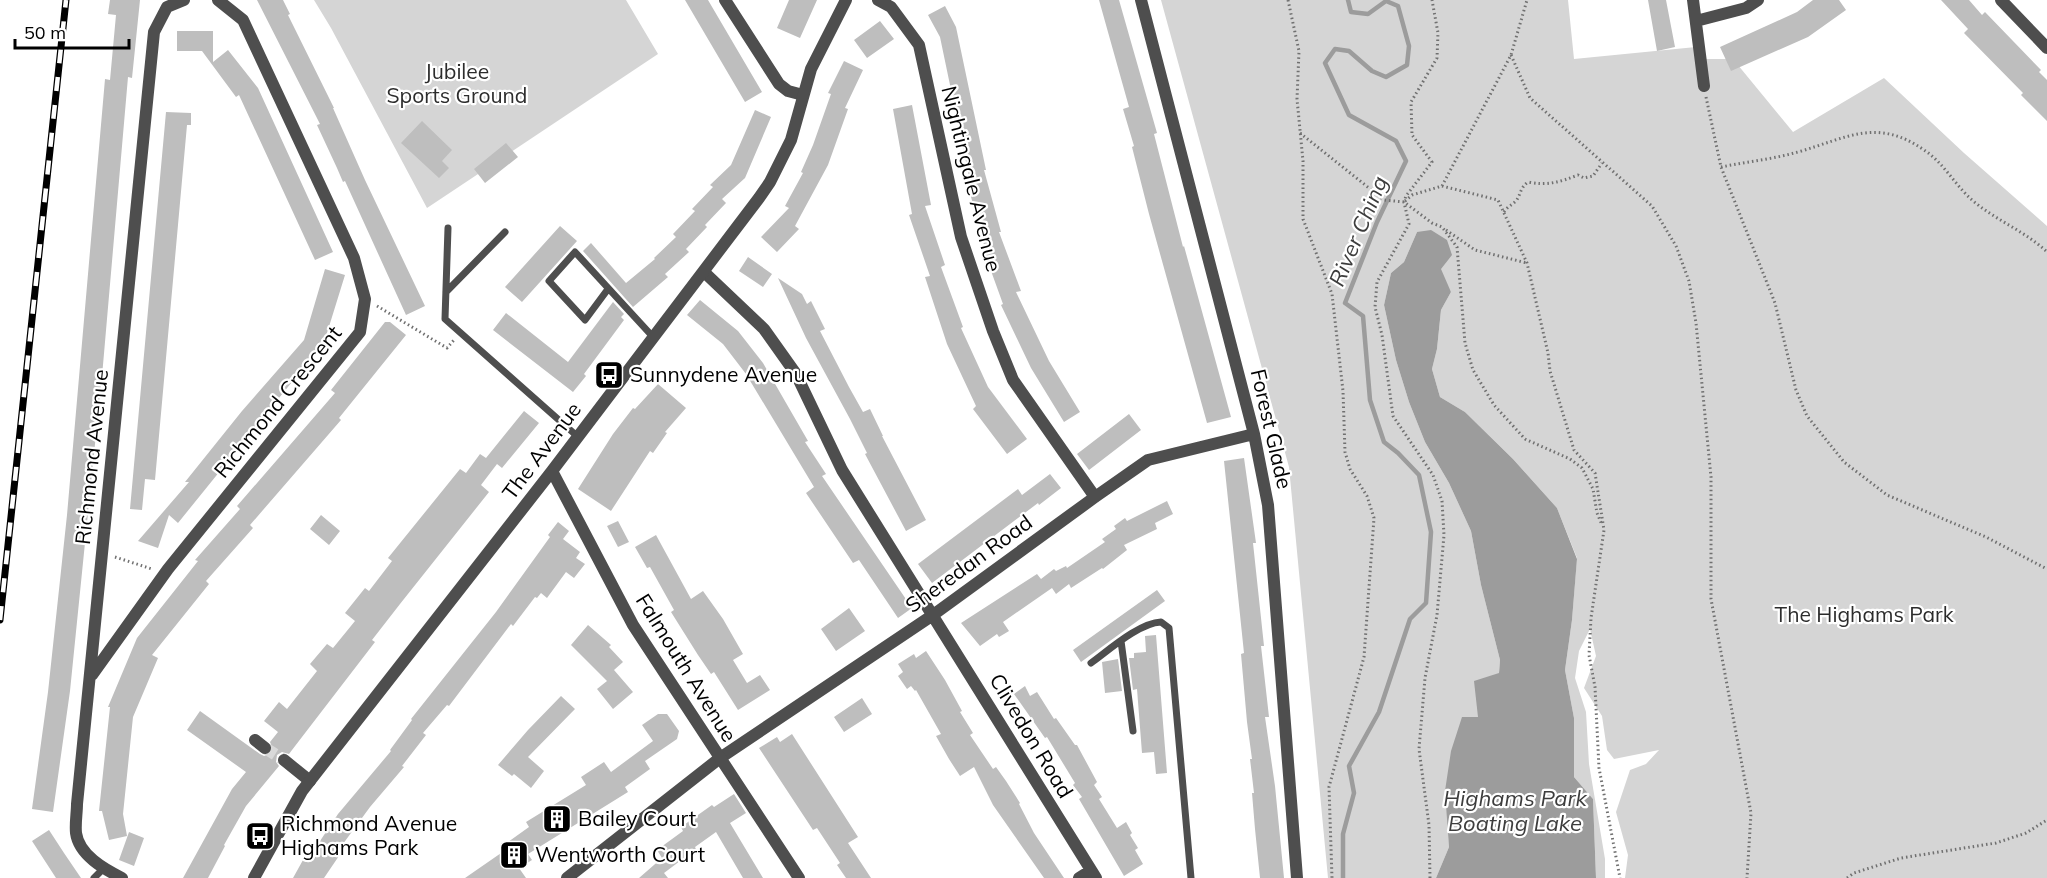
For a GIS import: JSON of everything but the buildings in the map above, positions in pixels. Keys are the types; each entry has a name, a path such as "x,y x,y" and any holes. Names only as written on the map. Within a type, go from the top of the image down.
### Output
{"street":[{"name":"Richmond Avenue","path":"122,878 99,873 76,836 76,828 154,32 167,7 184,0"},
{"name":"Richmond Crescent","path":"91,676 165,573 360,332 365,299 354,258 243,20 218,0"},
{"path":"725,0 778,84 788,91 803,95"},
{"name":"The Avenue","path":"254,878 302,791 552,471 770,182 791,140 811,69 846,0"},
{"name":"Nightingale Avenue","path":"878,0 891,7 920,45 961,237 993,331 1013,380 1095,497"},
{"name":"Forest Glade","path":"1141,0 1254,434 1268,505 1297,878"},
{"path":"1693,0 1704,86"},
{"path":"1696,21 1746,8 1758,0"},
{"path":"2001,0 2047,48"},
{"path":"704,272 764,329 796,374 842,470 933,615"},
{"name":"Sheredan Road","path":"567,878 720,758 933,615 1148,460 1254,434"},
{"name":"Falmouth Avenue","path":"552,471 633,625 799,878"},
{"name":"Clivedon Road","path":"933,615 1089,876"},
{"path":"255,740 266,748"},
{"path":"284,760 310,781"}],"lane":[{"path":"448,228 444,319 577,436"},
{"path":"446,292 505,232"},
{"path":"608,289 585,320 549,281 575,252 654,338"},
{"path":"1091,663 1136,631 1155,622 1161,622 1168,628 1191,878"},
{"path":"1121,641 1133,731"}],"path":[{"path":"1288,0 1299,51 1297,99 1303,161 1303,219 1332,294 1343,391 1345,452 1350,469 1367,496 1374,518 1364,657 1329,786 1332,878"},
{"path":"1402,202 1432,162 1412,135 1411,102 1437,58 1438,33 1431,0"},
{"path":"1442,186 1511,55 1527,0"},
{"path":"1511,55 1530,98 1652,206 1676,246 1689,281 1696,323 1711,477 1711,599 1751,813 1747,878"},
{"path":"1704,86 1721,167 1775,303 1797,390 1808,416 1844,462 1887,495 1986,537 2047,568"},
{"path":"1721,167 1796,153 1851,135 1884,132 1902,136 1927,151 1970,199 1991,216 2037,243 2047,252"},
{"path":"1300,133 1384,200 1402,202 1475,250 1527,263"},
{"path":"1504,212 1516,201 1522,187 1528,182 1543,185 1578,175 1584,178 1593,176 1603,162"},
{"path":"1402,202 1412,195 1442,186 1498,200 1527,263 1550,371 1574,450 1595,473 1604,530 1591,618 1589,655 1595,687 1599,768 1620,878"},
{"path":"1402,202 1409,224 1377,282 1375,307 1382,334 1394,416 1433,475 1442,501 1444,535 1438,604 1425,678 1419,749 1429,825 1430,878"},
{"path":"1442,227 1457,246 1465,343 1473,370 1494,405 1525,440 1570,459 1582,468 1593,489 1597,513 1604,530"},
{"path":"386,312 447,348"},
{"path":"103,552 165,573"},
{"path":"1847,878 1854,873 1901,858 1996,843 2026,833 2047,820"}],"green space":[{"name":"Jubilee Sports Ground","path":"314,0 626,0 658,54 427,208"},
{"name":"The Highams Park","path":"1161,0 1568,0 1574,59 1696,47 1697,59 1733,59 1793,132 1884,78 2047,226 2047,878 1625,878 1628,855 1616,812 1630,770 1646,764 1659,750 1614,759 1607,750 1602,716 1584,688 1596,656 1590,629 1579,651 1575,678 1586,712 1589,764 1605,859 1605,878 1596,878 1593,799 1574,777 1574,718 1565,670 1577,558 1557,508 1513,459 1465,412 1440,397 1432,369 1437,349 1441,310 1451,292 1417,232 1404,262 1391,273 1384,305 1396,360 1409,402 1425,442 1449,483 1471,531 1481,585 1500,660 1499,673 1478,718 1448,820 1449,847 1436,878 1328,878 1289,467"}],"water":[{"name":"Highams Park Boating Lake","path":"1431,230 1447,240 1452,255 1441,269 1451,292 1441,310 1437,349 1432,369 1440,397 1465,412 1513,459 1557,508 1577,559 1565,670 1574,718 1574,777 1593,799 1596,878 1436,878 1449,847 1445,791 1451,751 1462,717 1478,717 1474,681 1499,673 1500,660 1481,585 1471,531 1449,483 1425,442 1409,402 1396,360 1384,305 1391,273 1404,262 1417,232"}],"waterway":[{"name":"River Ching","path":"1343,878 1343,834 1354,793 1349,766 1379,712 1410,619 1426,603 1431,532 1419,475 1384,442 1370,400 1363,316 1345,303 1377,222 1406,161 1396,141 1349,115 1325,63 1335,49 1349,51 1372,71 1386,77 1407,65 1409,46 1398,6 1386,1 1368,14 1351,12 1348,0"}],"tunnel":[{"path":"265,748 284,760"}],"railway":[{"path":"0,620 66,0"}],"place":[{"name":"Sunnydene Avenue","path":"609,375"},
{"name":"Bailey Court","path":"557,819"},
{"name":"Richmond Avenue Highams Park","path":"260,836"},
{"name":"Wentworth Court","path":"514,855"}]}
